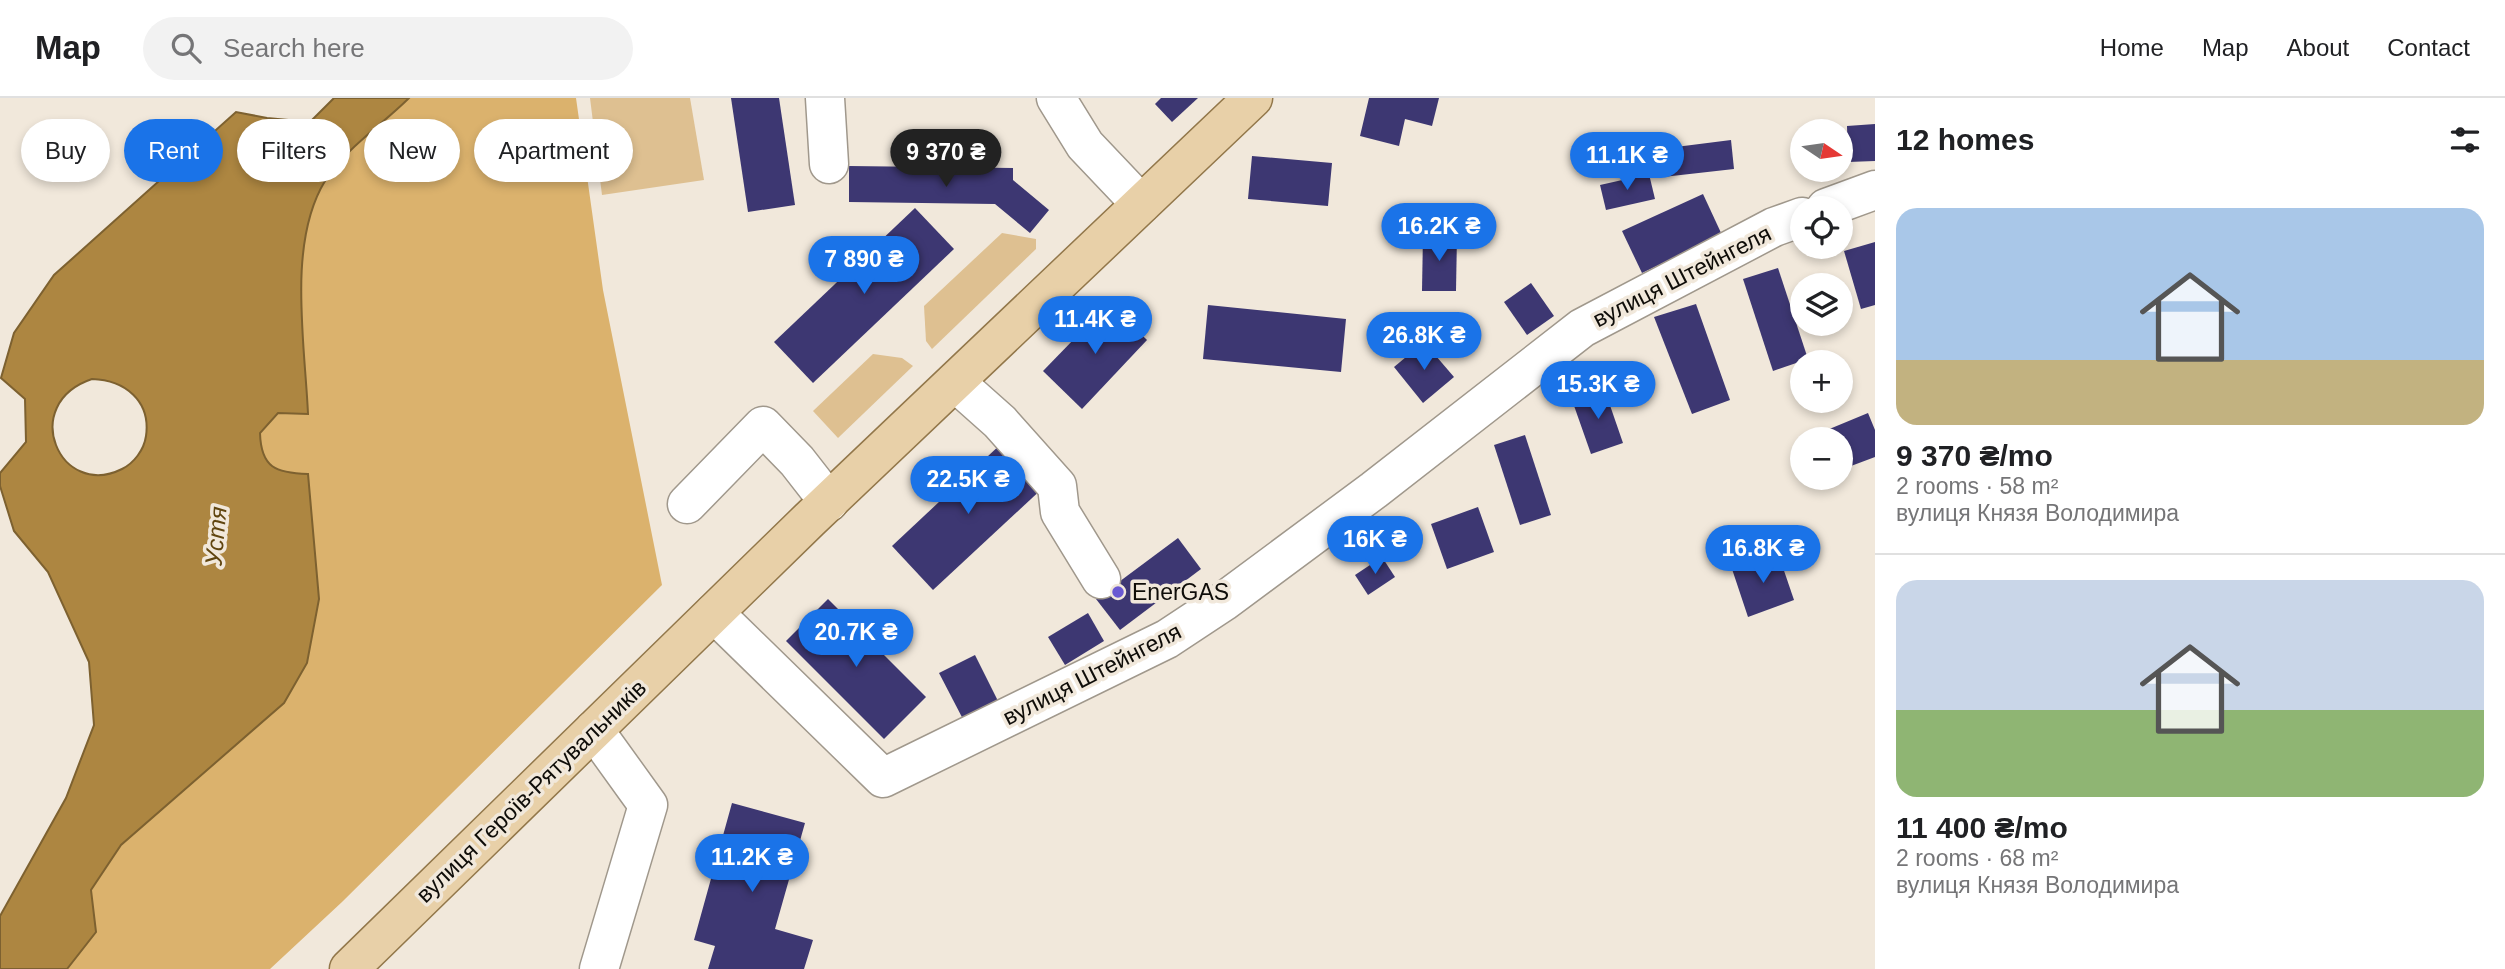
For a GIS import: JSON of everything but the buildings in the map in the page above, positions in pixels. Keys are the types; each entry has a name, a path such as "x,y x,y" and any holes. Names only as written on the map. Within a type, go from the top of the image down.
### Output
{"main road":[{"name":"вулиця Героїв-Рятувальників","path":"349,969 829,502 1253,98"}],"street":[{"path":"825,98 829,164"},
{"path":"1056,98 1085,145 1141,204"},
{"path":"1853,198 1875,190"},
{"name":"вулиця Штейнгеля","path":"714,613 883,778 1167,639 1223,602 1374,491 1582,328 1790,222"},
{"path":"955,382 1000,422 1057,486 1060,512 1101,579"},
{"path":"687,504 763,426 797,461 829,502"},
{"path":"594,730 648,805 599,969"}],"shaded area":[{"path":"409,98 576,98 579,119 474,119 474,182 588,182 603,290 662,585 342,902 270,969 67,969 96,932 91,890 121,845 284,703 308,474 287,472 272,466 263,454 260,433 278,413 308,413 301,294 306,233 313,206 325,182 350,182 350,151 364,138 364,182 460,182 460,119 385,119"},
{"path":"590,98 690,98 704,180 602,195 600,182 633,182 633,119 593,119"},
{"path":"1002,233 1036,239 1036,249 932,349 926,341 924,306"},
{"path":"873,354 902,358 913,366 838,438 813,411"}],"water":[{"path":"334,98 409,98 385,119 364,119 364,138 350,151 350,119 313,119"},
{"name":"Устя","path":"236,112 278,119 237,119 237,182 325,182 313,206 302,264 302,326 308,414 278,413 260,433 263,454 272,466 287,472 308,474 319,599 307,663 284,703 121,845 91,890 96,932 67,969 0,969 0,916 66,798 94,725 89,662 48,572 14,531 0,486 0,473 26,442 25,399 1,378 14,333 54,275 158,182 223,182 223,124","holes":["92,379 115,383 125,388 140,403 146,424 145,441 138,456 122,469 100,475 81,472 66,461 56,445 53,427 57,408 70,391"]}],"place":[{"name":"EnerGAS","path":"1118,592"}]}
